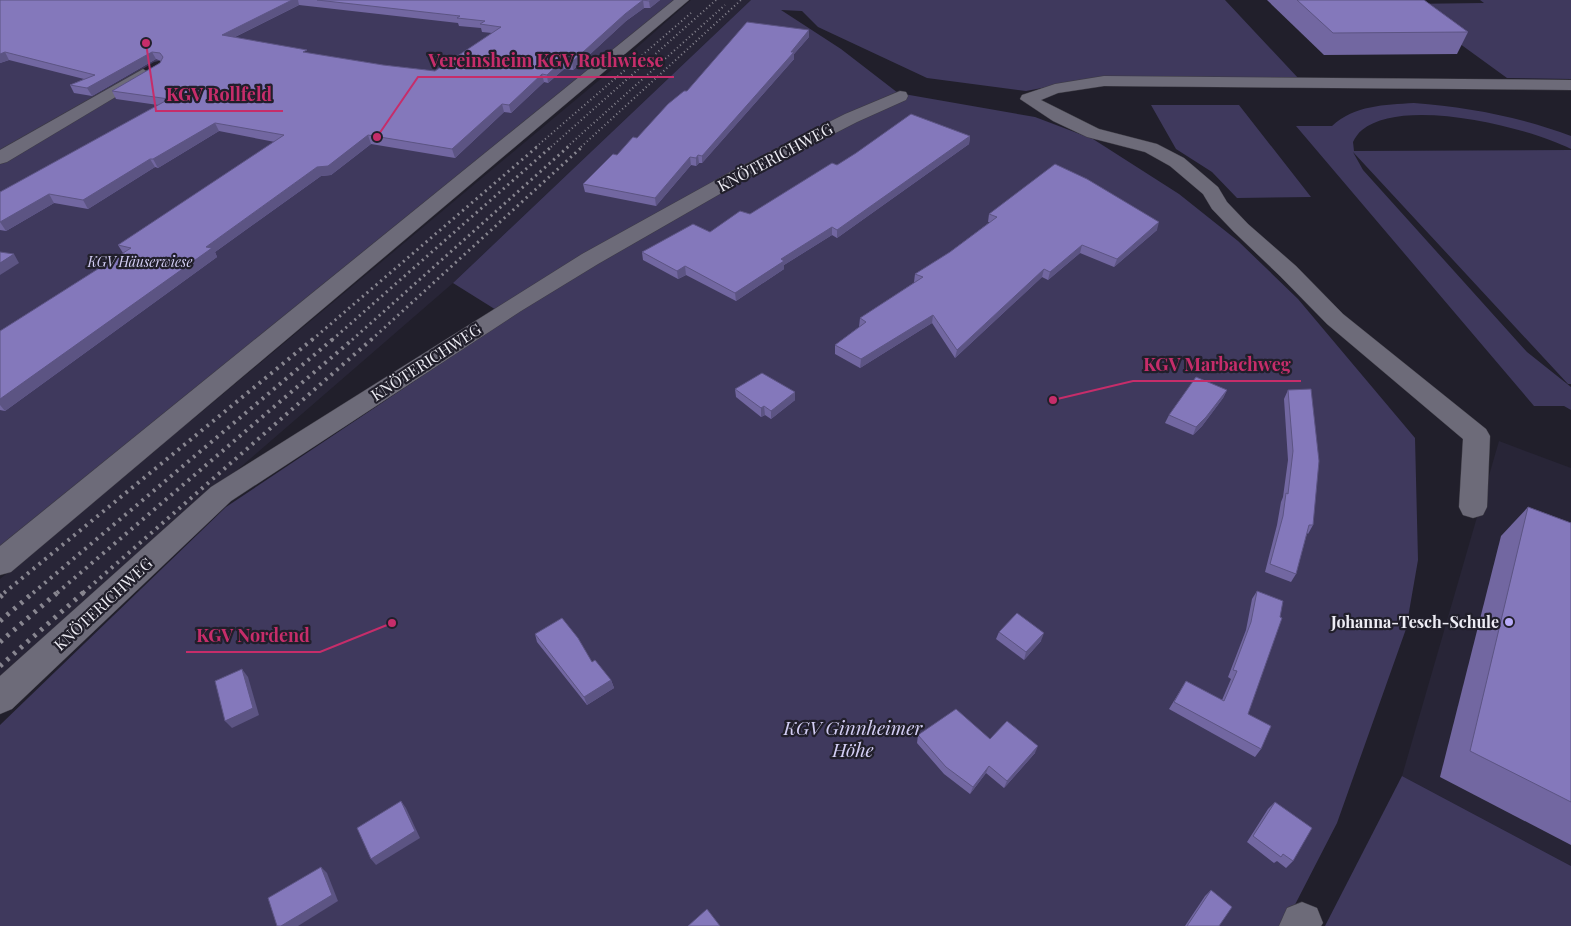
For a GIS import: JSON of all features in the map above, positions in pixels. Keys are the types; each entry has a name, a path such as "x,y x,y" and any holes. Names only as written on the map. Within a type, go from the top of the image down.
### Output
{"lane":[{"path":"0,563 292,325 682,0"},
{"path":"0,158 157,66"},
{"path":"1473,507 1477,436 1377,356 1335,319 1288,271 1241,228 1220,205 1211,191 1193,174 1177,162 1151,148 1093,133 1058,117 1028,99 1055,89 1104,81 1571,85"},
{"name":"KNÖTERICHWEG","path":"0,698 221,494 513,306 590,259 739,175 851,118 900,96"}],"shaded area":[{"path":"691,0 751,0 453,283 228,478 0,683 0,579 162,445 171,431 182,423 192,420 609,72"},
{"name":"Johanna-Tesch-Schule","path":"1499,441 1571,468 1571,866 1402,776"}],"green space":[{"path":"0,0 163,60 154,62 80,108 0,153"},
{"name":"KGV Häuserwiese","path":"259,0 678,0 0,556 0,161 89,109"},
{"name":"KGV Ginnheimer Höhe","path":"751,0 1225,0 1299,79 1089,79 1026,91 927,78 818,27 802,11 781,10 841,49 898,93 1035,117 1093,139 1179,194 1238,241 1298,299 1415,438 1418,560 1406,629 1337,823 1284,926 0,926 0,725 226,507 509,318 453,283"},
{"path":"1480,0 1571,0 1571,79 1507,78 1405,4 1484,3"},
{"path":"1414,103 1494,114 1533,123 1571,136 1571,149 1551,140 1496,124 1435,115 1406,116 1381,120 1362,130 1353,142 1354,151 1571,150 1571,384 1568,384 1353,152 1363,170 1527,352 1571,387 1571,410 1564,406 1534,406 1296,126 1332,126 1350,114 1370,107"},
{"path":"1151,105 1239,105 1311,197 1237,198 1212,172 1176,149"},
{"path":"1402,776 1571,866 1571,926 1325,926"}],"building":[{"path":"0,0 292,0 222,35 307,50 303,52 435,71 501,27 480,24 485,21 457,18 460,16 317,0 643,0 572,62 562,61 547,75 542,74 509,105 502,104 452,149 368,135 328,166 317,167 206,247 212,248 0,399 0,331 131,248 118,245 284,135 215,123 150,159 83,200 49,194 0,222 0,192 169,99 112,91 160,63 163,57 160,53 152,52 87,88 70,85 95,75 5,52 0,54"},
{"path":"1297,0 1424,0 1468,32 1333,33"},
{"path":"747,22 809,30 791,52 794,52 702,156 690,157 655,198 583,184 613,154 617,155 633,137 637,138 668,104 684,91 687,91"},
{"path":"911,114 970,136 837,230 832,227 781,259 784,261 735,293 685,266 677,271 642,252 693,224 710,232 740,211 750,214 832,163 837,165"},
{"path":"1055,164 1087,179 1159,222 1117,259 1082,245 1050,272 1044,269 957,350 933,315 861,359 835,345 866,322 860,318 923,277 915,274 950,252 997,217 989,214"},
{"path":"0,252 14,254 0,263"},
{"path":"762,373 795,392 771,411 764,406 761,408 735,389"},
{"path":"1196,377 1227,390 1196,427 1169,415"},
{"path":"1311,389 1319,461 1313,525 1309,525 1296,574 1270,564 1283,516 1286,493 1288,494 1293,451 1288,390"},
{"path":"1528,507 1571,523 1571,802 1470,751"},
{"path":"1257,591 1283,601 1280,617 1282,618 1248,714 1271,726 1261,749 1174,702 1186,681 1224,701 1237,671 1233,670 1251,622"},
{"path":"1017,613 1044,633 1026,652 999,632"},
{"path":"562,618 578,638 592,662 595,660 611,680 584,697 535,634"},
{"path":"242,669 253,708 225,721 215,681"},
{"path":"956,709 990,739 1007,721 1038,746 1007,781 989,766 973,787 946,767 918,735"},
{"path":"401,801 415,831 371,859 357,828"},
{"path":"1275,802 1312,828 1293,861 1283,854 1281,857 1253,836"},
{"path":"321,867 332,895 281,926 277,926 268,898"},
{"path":"1211,890 1232,907 1219,926 1187,926"},
{"path":"707,909 720,926 688,926"}],"railway":[{"path":"551,147 716,0"},
{"path":"581,147 741,0"},
{"path":"567,147 725,5"},
{"path":"536,147 691,13"},
{"path":"312,340 538,146"},
{"path":"332,340 552,146"},
{"path":"352,340 569,146"},
{"path":"371,340 583,146"},
{"path":"4,593 313,339"},
{"path":"33,593 333,339"},
{"path":"57,593 353,339"},
{"path":"83,593 372,339"},
{"path":"0,597 6,592"},
{"path":"0,621 34,592"},
{"path":"0,642 58,592"},
{"path":"0,666 84,592"}],"place":[{"name":"KGV Rollfeld","path":"146,43"},
{"name":"Vereinsheim KGV Rothwiese","path":"377,137"},
{"name":"KGV Marbachweg","path":"1053,400"},
{"name":"Johanna-Tesch-Schule","path":"1509,622"},
{"name":"KGV Nordend","path":"392,623"}]}
